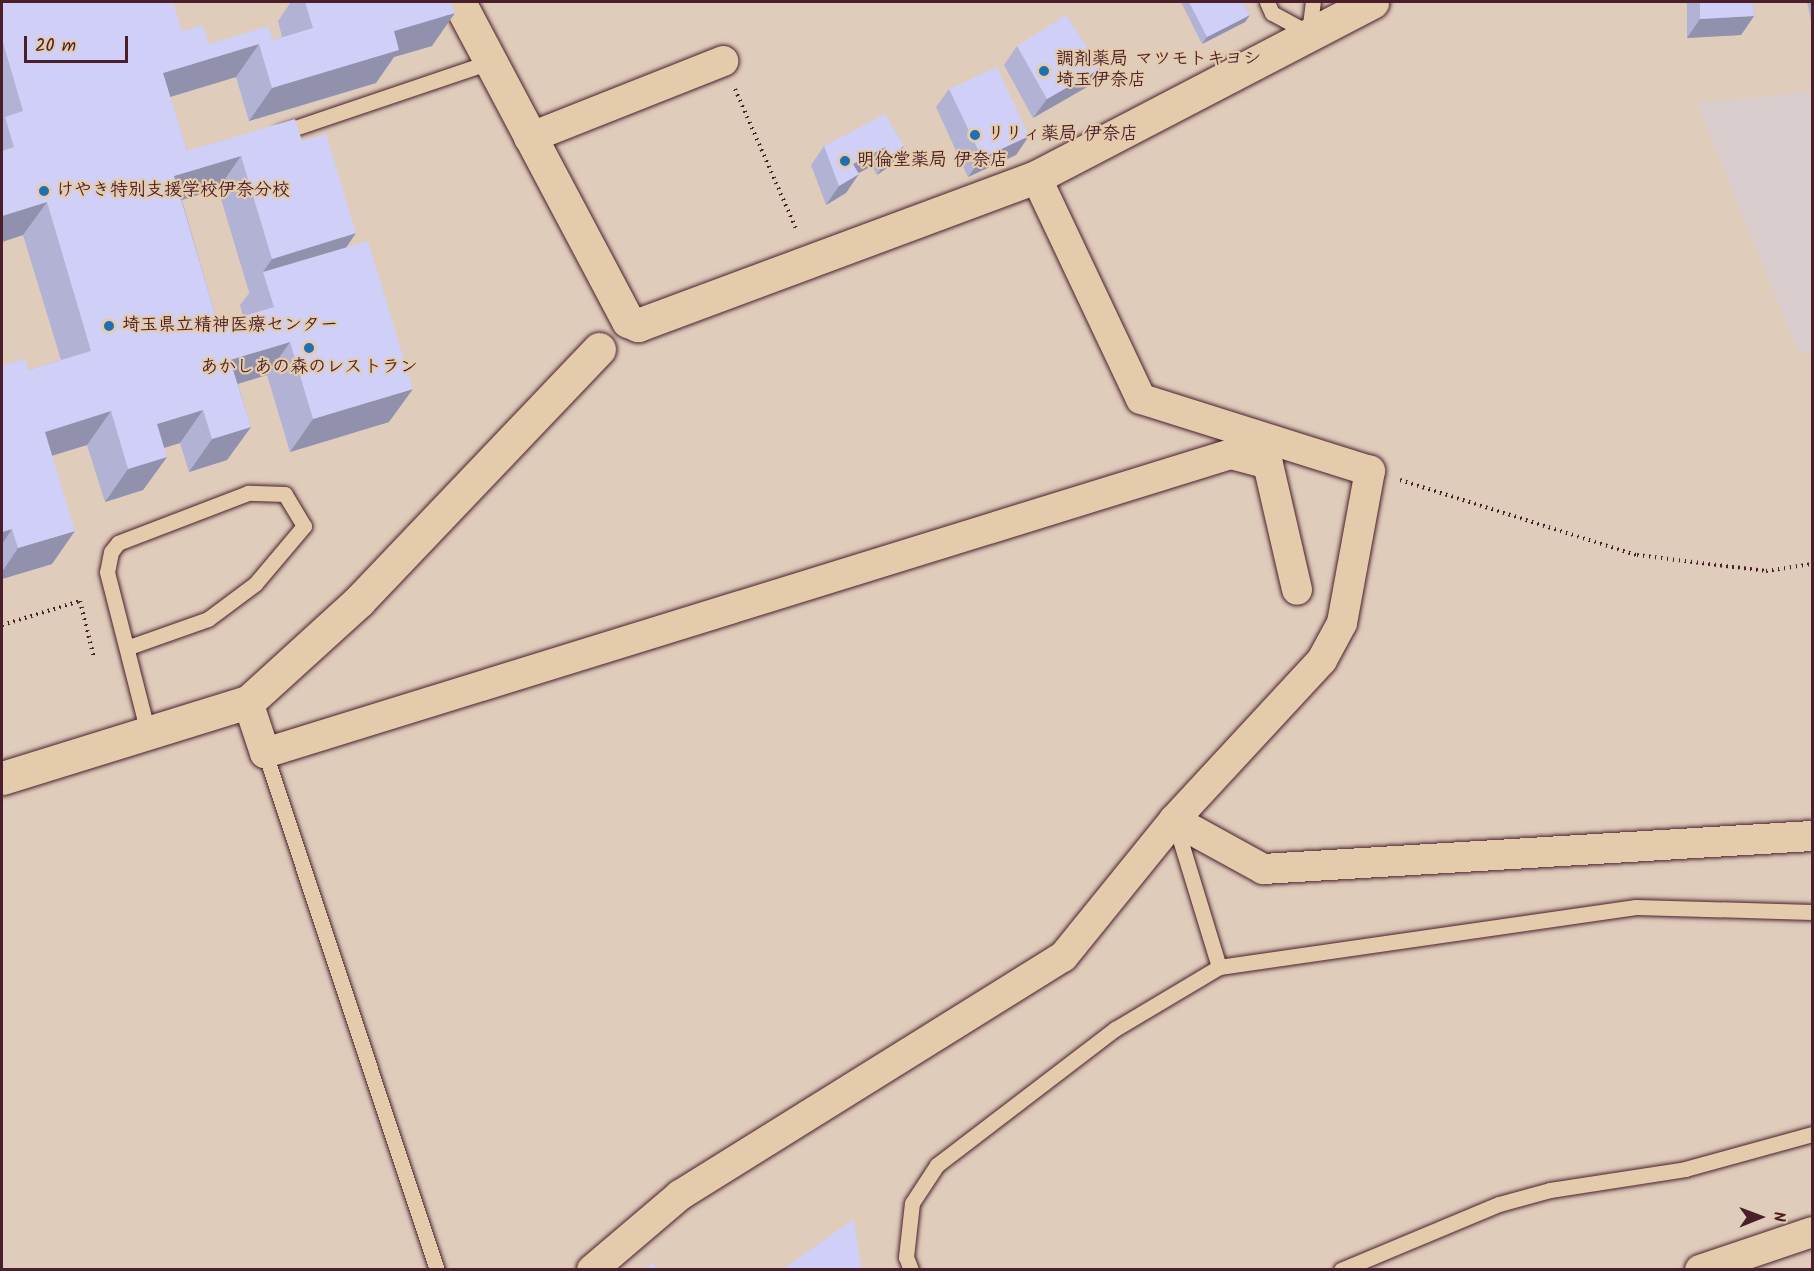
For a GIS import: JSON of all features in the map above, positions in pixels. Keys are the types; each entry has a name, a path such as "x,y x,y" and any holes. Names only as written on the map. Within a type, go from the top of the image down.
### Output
{"street":[{"path":"459,2 529,138 628,321 648,324 1036,177 1372,2"},
{"path":"529,138 723,61"},
{"path":"592,1269 680,1194 1063,957 1174,820 1322,660 1342,623 1371,471 1141,399 1036,177"},
{"path":"2,778 248,702 367,593 599,349"},
{"path":"248,702 265,753 1231,454 1268,464 1297,590"},
{"path":"1174,820 1263,869 1812,836"},
{"path":"1701,1269 1812,1232"}],"lane":[{"path":"1267,2 1272,13 1309,33 1313,2"},
{"path":"265,137 490,62"},
{"path":"129,647 208,619 255,584 304,526 285,494 248,493 118,543 107,572 129,647 148,733"},
{"path":"265,753 437,1269"},
{"path":"1174,820 1219,967"},
{"path":"911,1269 906,1257 912,1203 937,1165 1115,1029 1219,967 1636,907 1812,912"},
{"path":"1341,1269 1499,1204 1685,1168 1812,1134"}],"path":[{"path":"723,61 811,262"},
{"path":"1371,471 1637,555 1766,571 1812,564"},
{"path":"2,626 80,601 94,658"}],"shaded area":[{"path":"1812,92 1812,350 1799,353 1697,103"}],"building":[{"path":"2,2 173,2 182,31 203,25 209,44 268,26 273,40 313,28 305,2 451,2 455,13 394,31 399,50 272,88 259,44 163,73 187,151 295,119 302,141 326,134 356,233 272,259 241,156 174,176 218,324 274,307 263,272 368,241 413,389 313,419 290,342 230,360 251,427 212,439 203,410 157,424 167,457 128,469 111,411 45,432 75,531 18,548 12,529 2,532 2,366 25,359 28,370 91,351 47,202 2,216 2,151 14,147 5,117 23,111 2,39"},
{"path":"1189,2 1243,2 1250,15 1207,37"},
{"path":"1700,2 1753,2 1754,16 1700,19"},
{"path":"1066,15 1101,68 1047,99 1017,46"},
{"path":"997,67 1029,136 982,158 949,89"},
{"path":"885,114 904,146 890,156 885,147 853,164 859,174 839,186 824,146"},
{"path":"854,1219 861,1269 783,1269"},
{"path":"653,1263 657,1269 644,1269"}],"place":[{"name":"調剤薬局 マツモトキヨシ 埼玉伊奈店","path":"1044,71"},
{"name":"リリィ薬局 伊奈店","path":"975,135"},
{"name":"明倫堂薬局 伊奈店","path":"845,161"},
{"name":"けやき特別支援学校伊奈分校","path":"44,191"},
{"name":"埼玉県立精神医療センター","path":"109,326"},
{"name":"あかしあの森のレストラン","path":"309,348"}]}
